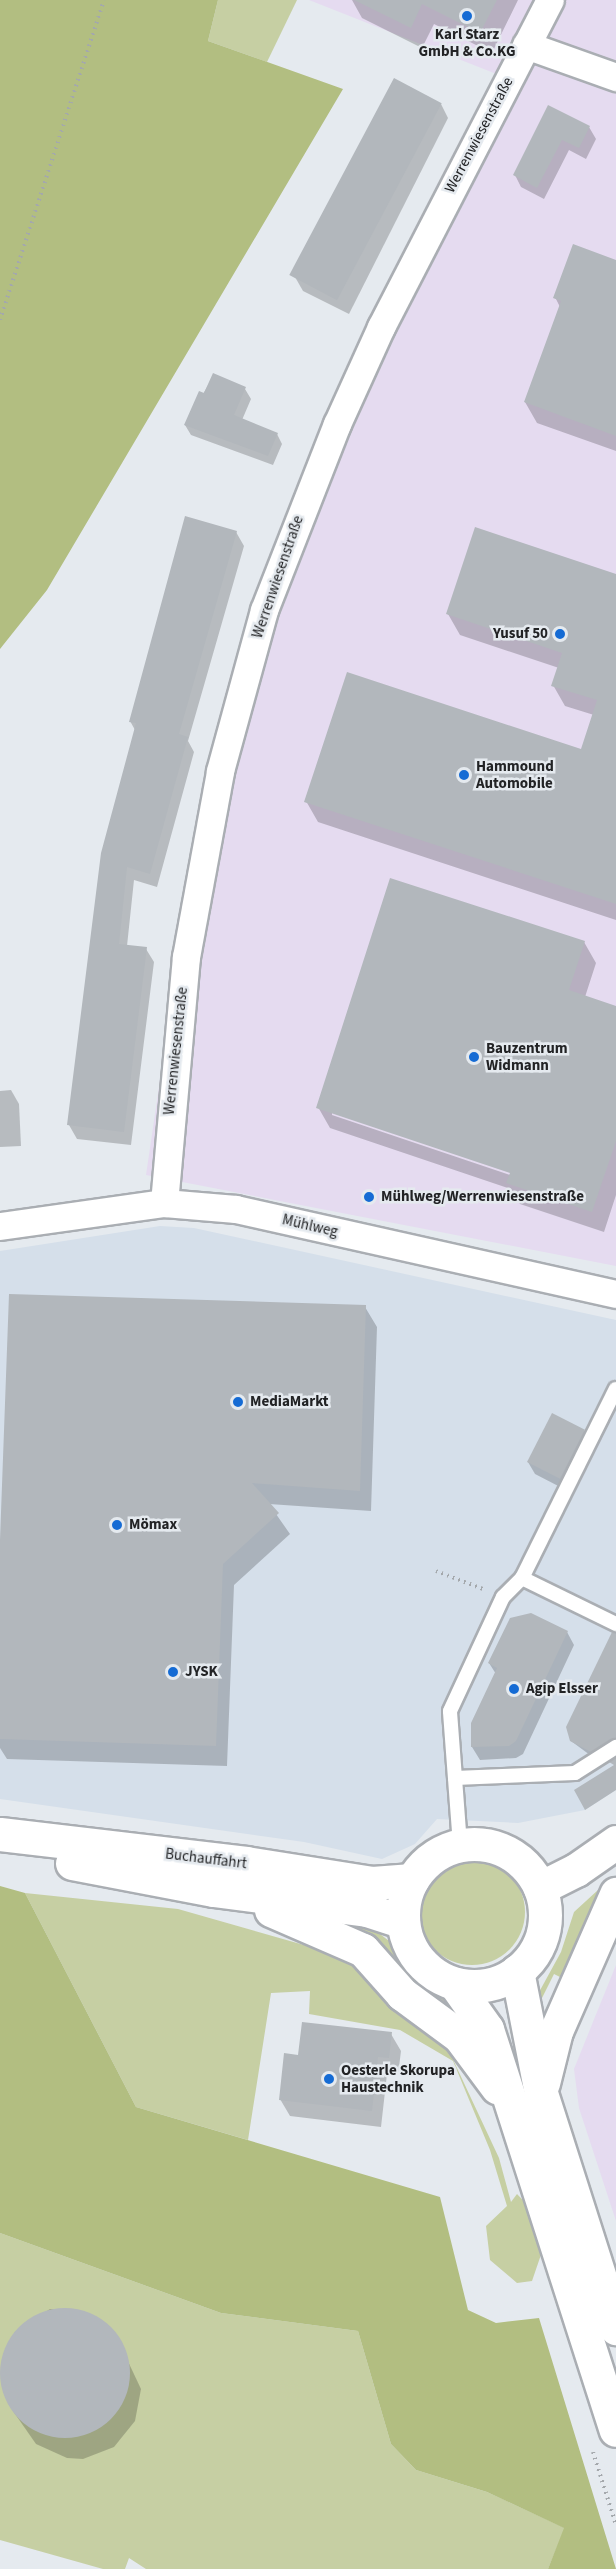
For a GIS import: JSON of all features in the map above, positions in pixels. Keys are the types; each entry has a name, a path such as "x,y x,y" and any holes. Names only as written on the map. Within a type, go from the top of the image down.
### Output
{"main road":[{"name":"Buchauffahrt","path":"0,1834 246,1863 372,1883 412,1880"},
{"path":"540,1888 576,1870 616,1842"},
{"path":"480,1844 516,1857 540,1888 545,1910 542,1933 533,1954 517,1971 488,1985 455,1984 436,1975 420,1961 409,1943 403,1922 412,1880 424,1864 460,1845 480,1844"},
{"path":"0,1849 213,1890 367,1910 403,1922"},
{"path":"213,1890 285,1915 363,1950 402,1994 459,2036 512,2107"},
{"path":"541,2093 556,2031 616,1894"},
{"path":"517,1971 541,2093 616,2328"},
{"path":"455,1984 487,2029 512,2107 603,2437"}],"street":[{"name":"Werrenwiesenstraße","path":"164,1203 186,957 220,771 264,610 333,434 381,327 550,0"},
{"path":"526,45 616,77"},
{"name":"Mühlweg","path":"0,1226 164,1203 236,1209 616,1294"}],"lane":[{"path":"460,1845 450,1711 503,1597 522,1578 616,1389"},
{"path":"522,1578 616,1624"},
{"path":"455,1778 575,1773 616,1747"}],"path":[{"path":"0,320 104,0"},
{"path":"436,1571 503,1597"},
{"path":"603,2437 616,2525"}],"shaded area":[{"path":"309,0 616,0 616,1266 146,1175 173,992 290,519 504,77"},
{"path":"160,1226 194,1228 616,1320 616,1790 585,1810 518,1823 437,1819 415,1844 382,1859 304,1842 0,1799 0,1251"},
{"path":"616,1965 616,2221 579,2108 574,2069"}],"green space":[{"path":"0,0 218,0 208,41 343,89 47,590 0,649"},
{"path":"218,0 297,0 267,62 208,41"},
{"path":"472,1859 492,1863 510,1874 521,1892 525,1912 521,1932 510,1950 492,1961 472,1965 452,1961 434,1950 423,1932 419,1912 423,1892 434,1874 452,1863"},
{"path":"0,1886 25,1893 136,2107 440,2197 468,2310 496,2323 539,2318 616,2569 548,2569 564,2528 487,2492 416,2470 391,2444 358,2331 221,2313 0,2233"},
{"path":"598,1890 604,1894 566,1980 554,1974 534,2014 532,2005 561,1952 574,1912"},
{"path":"25,1893 178,1909 339,1955 371,1975 442,2036 499,2158 511,2202 517,2194 538,2216 546,2240 532,2281 517,2283 490,2260 486,2226 507,2206 490,2150 453,2061 400,2030 309,2014 310,1991 271,1993 248,2140 136,2107"},
{"path":"304,1911 371,1927 389,1941 418,1986 463,2009 490,2058"},
{"path":"0,2233 221,2313 358,2331 391,2444 416,2470 487,2492 565,2528 548,2569 146,2569 129,2558 125,2569 103,2569 0,2540"}],"building":[{"name":"Karl Starz GmbH & Co.KG","path":"354,0 497,0 480,33 422,4 411,28"},
{"path":"394,78 442,103 337,300 289,275"},
{"path":"548,105 590,126 579,148 562,140 537,188 513,175"},
{"path":"573,244 616,260 616,436 524,402 561,301 553,298"},
{"path":"213,373 246,387 234,415 278,433 268,456 184,425 199,391 204,393"},
{"path":"185,516 237,531 179,734 188,737 150,874 127,867 119,944 147,947 124,1132 67,1125 101,853 136,723 129,722"},
{"name":"Hammound Automobile","path":"475,527 616,574 616,904 304,802 347,672 581,749 597,700 551,686 562,653 446,614"},
{"name":"Bauzentrum Widmann","path":"390,878 585,941 569,990 616,1006 616,1141 592,1212 506,1183 510,1173 316,1108"},
{"path":"9,1294 366,1305 360,1491 252,1483 279,1513 223,1564 216,1746 0,1739 0,1540"},
{"path":"552,1413 585,1430 560,1479 527,1462"},
{"name":"Agip Elsser","path":"531,1613 568,1631 516,1741 509,1746 471,1747 471,1723 497,1668 488,1663 510,1618"},
{"path":"612,1632 616,1633 616,1738 591,1752 570,1741 566,1727"},
{"path":"616,1758 616,1790 585,1810 574,1790 614,1765 609,1762"},
{"name":"Oesterle Skorupa Haustechnik","path":"302,2022 392,2032 389,2058 378,2057 372,2111 279,2100 284,2053 298,2055"},
{"path":"65,2308 90,2313 111,2327 125,2348 130,2373 125,2398 111,2419 90,2433 65,2438 40,2433 19,2419 5,2398 0,2373 5,2348 19,2327 40,2313"}],"place":[{"name":"Karl Starz GmbH & Co.KG","path":"467,16"},
{"name":"Yusuf 50","path":"560,634"},
{"name":"Hammound Automobile","path":"464,775"},
{"name":"Bauzentrum Widmann","path":"474,1057"},
{"name":"Mühlweg/Werrenwiesenstraße","path":"369,1197"},
{"name":"MediaMarkt","path":"238,1402"},
{"name":"Mömax","path":"117,1525"},
{"name":"JYSK","path":"173,1672"},
{"name":"Agip Elsser","path":"514,1689"},
{"name":"Oesterle Skorupa Haustechnik","path":"329,2079"}]}
